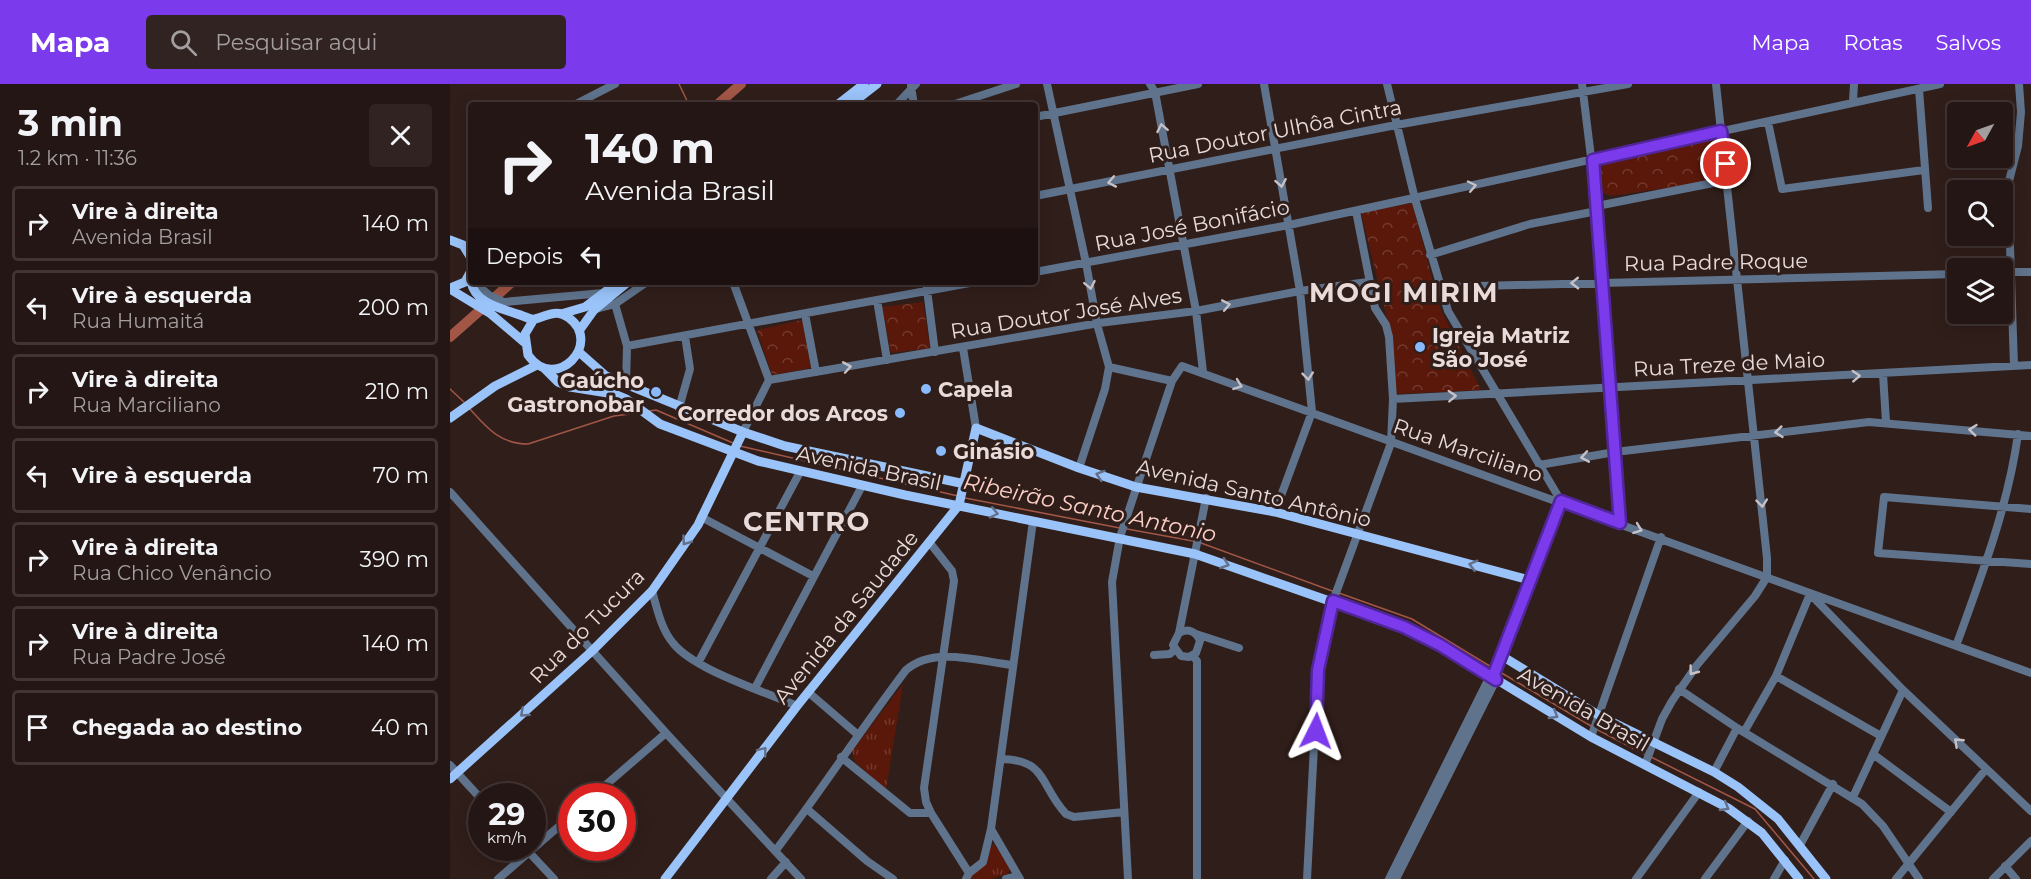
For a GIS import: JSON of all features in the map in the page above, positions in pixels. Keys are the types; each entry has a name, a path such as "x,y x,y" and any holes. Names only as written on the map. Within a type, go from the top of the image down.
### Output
{"main road":[{"path":"841,102 864,84"},
{"path":"854,102 877,84"},
{"path":"450,240 468,249"},
{"path":"450,289 468,280"},
{"path":"472,285 478,302"},
{"path":"524,342 528,326 534,319 547,313 561,314 578,310 614,285"},
{"path":"579,331 594,310 624,285"},
{"path":"450,289 478,302 534,319"},
{"path":"497,308 524,342 528,355 540,367"},
{"path":"450,418 473,401 540,367 560,369 574,359 579,352 579,331 575,324 561,314"},
{"name":"Avenida Brasil","path":"579,352 595,368 626,384 742,435 962,495 1033,521 1121,534 1196,550 1336,594 1652,746 1714,772 1770,811 1826,879"},
{"name":"Avenida Brasil","path":"540,367 558,382 570,387 614,394 638,406 650,418 734,451 800,472 862,486 962,495"},
{"name":"Avenida Santo Antônio","path":"976,428 1079,468 1136,487 1275,512 1529,580"},
{"name":"Avenida da Saudade","path":"664,879 808,692 930,543 962,495 976,428"},
{"name":"Rua do Tucura","path":"452,773 592,651 651,591 701,517 742,435"},
{"path":"1496,670 1529,580"},
{"name":"Avenida Brasil","path":"1496,670 1592,735 1646,762 1748,822 1799,879"}],"street":[{"path":"580,102 615,84"},
{"path":"961,102 1016,84"},
{"path":"1047,84 1097,324 1109,367 1079,468"},
{"path":"1038,116 1152,86 1198,84"},
{"path":"1264,84 1300,291 1312,412 1275,512"},
{"path":"1387,84 1430,255 1448,311 1561,501 1529,580"},
{"path":"1582,84 1593,160 1608,387 1620,523"},
{"name":"Rua Doutor Ulhôa Cintra","path":"1038,195 1396,125 1628,84"},
{"path":"1646,762 1662,719 1679,689 1735,623 1767,577 1755,434 1716,84"},
{"path":"1853,102 1854,84"},
{"name":"Rua José Bonifácio","path":"1038,272 1289,225 1940,84"},
{"path":"2011,258 2008,185 2018,146 2021,112 2019,84"},
{"path":"899,102 913,85"},
{"path":"913,85 914,102"},
{"path":"1152,86 1196,311 1203,372"},
{"path":"1919,89 1928,208"},
{"path":"1768,122 1782,189 1924,170"},
{"path":"1430,255 1530,224 1728,180"},
{"path":"1307,879 1318,670 1336,594 1391,443 1394,399 1388,330 1375,308 1368,282 1356,211"},
{"path":"2013,272 2031,272"},
{"name":"Rua Padre Roque","path":"1440,287 1947,274"},
{"name":"Rua Doutor José Alves","path":"769,380 1097,324 1196,311 1300,291 1368,282"},
{"path":"478,285 489,295 497,308 605,293"},
{"path":"594,310 615,304 643,285"},
{"path":"734,285 769,380"},
{"path":"627,346 877,300 926,286 935,352"},
{"path":"877,300 886,360"},
{"path":"615,304 627,346 626,384"},
{"path":"805,314 816,372"},
{"path":"2013,319 2014,366"},
{"path":"679,408 690,369 685,336"},
{"name":"Avenida da Saudade","path":"963,348 976,428"},
{"name":"Rua Treze de Maio","path":"1394,399 1749,382 2031,365"},
{"name":"Rua Marciliano","path":"1172,381 1182,366 1203,372 1391,443 1561,501 2031,673"},
{"path":"1109,367 1172,381 1121,534 1112,582 1112,617 1128,879"},
{"path":"1883,374 1886,422"},
{"name":"Rua do Tucura","path":"742,435 769,380"},
{"path":"1539,465 1615,452 1755,434 1886,422 2031,436"},
{"path":"1956,646 1987,560 2013,472 2018,434"},
{"path":"698,663 800,472"},
{"path":"754,688 862,486"},
{"path":"450,492 666,733 801,879"},
{"path":"2031,509 1884,497 1878,553 2031,564"},
{"path":"1193,656 1181,656 1175,649 1174,640 1179,633 1206,498"},
{"path":"701,517 813,576"},
{"path":"930,543 952,571 954,581 924,788 926,802 931,813 967,876 984,862 992,829 1012,664 1033,521"},
{"path":"1592,735 1661,537"},
{"path":"651,591 671,641 682,653 698,663 797,706"},
{"path":"1714,772 1776,676 1810,594 1904,690 2031,811"},
{"path":"1179,633 1187,630 1239,648"},
{"path":"1193,656 1200,646 1196,634"},
{"path":"1154,655 1170,654 1175,649"},
{"path":"776,850 807,809 857,734 906,670 925,658 943,656 1012,664"},
{"path":"1193,656 1197,661 1197,879"},
{"path":"1389,879 1496,670"},
{"path":"1396,879 1496,670"},
{"path":"1776,676 1881,736"},
{"path":"1679,689 1741,730 1853,796 1878,820 1919,879"},
{"path":"1853,796 1904,690"},
{"path":"808,692 857,734"},
{"path":"608,783 666,733"},
{"path":"1873,754 1951,812"},
{"path":"841,757 910,813 931,813"},
{"path":"1000,759 1017,759 1034,767 1066,814 1074,817 1124,812"},
{"path":"1896,879 1986,769"},
{"path":"452,773 468,787"},
{"path":"1800,845 1833,784"},
{"path":"1636,879 1699,792"},
{"path":"2023,803 2031,796"},
{"path":"807,809 853,850 893,879"},
{"path":"1705,879 1748,822"},
{"path":"546,835 558,826"},
{"path":"992,829 1019,877 1006,879"},
{"path":"1993,879 2031,840"},
{"path":"498,879 515,861"},
{"path":"538,861 554,879"},
{"path":"1774,879 1785,861"},
{"path":"771,879 786,862"},
{"path":"2005,866 2016,879"}],"green space":[{"path":"1720,133 1726,179 1612,196 1598,192 1597,164"},
{"path":"1412,203 1440,308 1481,390 1397,394 1389,326 1361,213"},
{"path":"923,302 930,348 891,353 882,307"},
{"path":"802,320 811,368 772,375 757,330"},
{"path":"903,684 886,790 855,762 852,751"},
{"path":"994,844 1010,868 1008,874 990,879 970,879 970,876 988,861 990,847"}],"waterway":[{"path":"679,84 688,102"},
{"path":"720,102 741,84"},
{"path":"450,337 509,285"},
{"name":"Ribeirão Santo Antonio","path":"450,389 465,403"},
{"name":"Ribeirão Santo Antonio","path":"470,409 495,434 510,441 528,444 614,416 638,413"},
{"name":"Ribeirão Santo Antonio","path":"649,411 656,410 733,443"},
{"name":"Ribeirão Santo Antonio","path":"740,446 958,496"},
{"name":"Ribeirão Santo Antonio","path":"965,498 1120,528"},
{"name":"Ribeirão Santo Antonio","path":"1127,529 1193,541"},
{"name":"Ribeirão Santo Antonio","path":"1201,543 1335,592"},
{"name":"Ribeirão Santo Antonio","path":"1339,593 1412,619 1493,668"},
{"name":"Ribeirão Santo Antonio","path":"1500,672 1591,726"},
{"name":"Ribeirão Santo Antonio","path":"1598,730 1644,754"},
{"name":"Ribeirão Santo Antonio","path":"1651,757 1755,809 1814,879"}],"place":[{"name":"Igreja Matriz São José","path":"1420,347"},
{"name":"Capela","path":"926,389"},
{"name":"Gaúcho Gastronobar","path":"656,392"},
{"name":"Corredor dos Arcos","path":"900,413"},
{"name":"Ginásio","path":"941,451"}],"district":[{"name":"MOGI MIRIM","path":"1404,292"},
{"name":"CENTRO","path":"807,521"}],"route":[{"path":"1316,731 1318,670 1333,601 1404,627 1440,645 1496,680 1494,674 1561,501 1620,523 1608,387 1593,160 1721,131 1726,164"}]}
